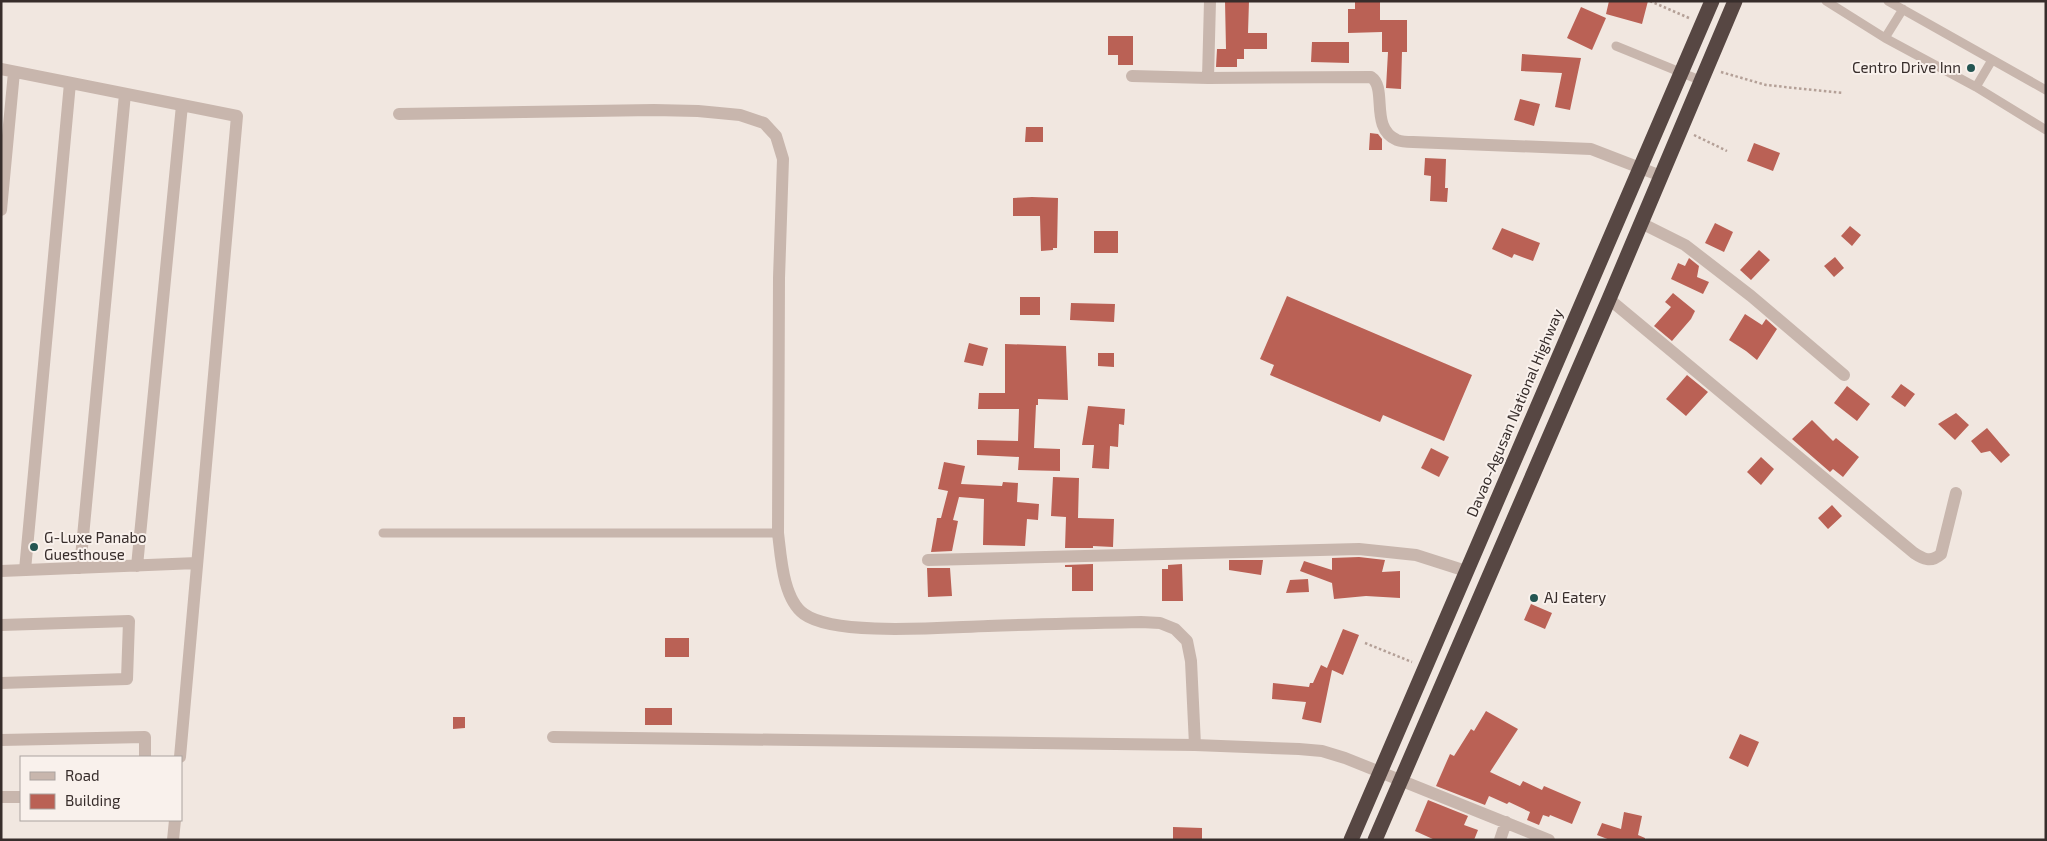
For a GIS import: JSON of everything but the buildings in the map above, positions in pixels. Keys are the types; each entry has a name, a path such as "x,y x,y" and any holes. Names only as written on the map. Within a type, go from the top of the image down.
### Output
{"highway":[{"name":"Davao-Agusan National Highway","path":"1351,840 1712,1"},
{"path":"1375,840 1735,1"},
{"path":"1492,511 1512,520"}],"street":[{"path":"1208,78 1210,1"},
{"path":"1,69 237,116 180,756"},
{"path":"1,210 14,72"},
{"path":"1132,76 1208,78 1371,77 1377,80 1378,106 1382,121 1388,134 1397,140 1591,149 1661,176"},
{"path":"25,570 70,83"},
{"path":"80,568 125,94"},
{"path":"137,566 182,105"},
{"path":"398,114 654,110 740,115 764,123 776,136 783,159 779,278 778,533 782,567 789,594 803,614 824,623 892,629 1160,623 1175,629 1187,641 1190,655 1195,745"},
{"path":"1641,223 1685,245 1706,260 1844,376"},
{"path":"1609,298 1922,559 1936,559 1941,554 1956,493"},
{"path":"928,560 1359,549 1416,555 1466,571"},
{"path":"1,571 197,563"},
{"path":"1,625 129,621 127,679 1,683"},
{"path":"554,736 1195,745 1322,751 1345,758 1549,840"},
{"path":"1,740 145,737 144,756"},
{"path":"1,797 20,797"},
{"path":"173,840 175,821"},
{"path":"1500,840 1506,822"}],"lane":[{"path":"1826,1 1885,38 1976,87 2046,130"},
{"path":"1888,1 2046,90"},
{"path":"1885,38 1902,9"},
{"path":"1616,46 1681,72 1705,74"},
{"path":"1976,87 1992,60"},
{"path":"383,533 778,533"}],"path":[{"path":"1650,1 1702,23"},
{"path":"1705,74 1766,85 1843,93"},
{"path":"1681,130 1727,151"},
{"path":"1365,643 1424,668"}],"place":[{"name":"Centro Drive Inn","path":"1971,68"},
{"name":"G-Luxe Panabo Guesthouse","path":"34,547"},
{"name":"AJ Eatery","path":"1534,598"}]}
